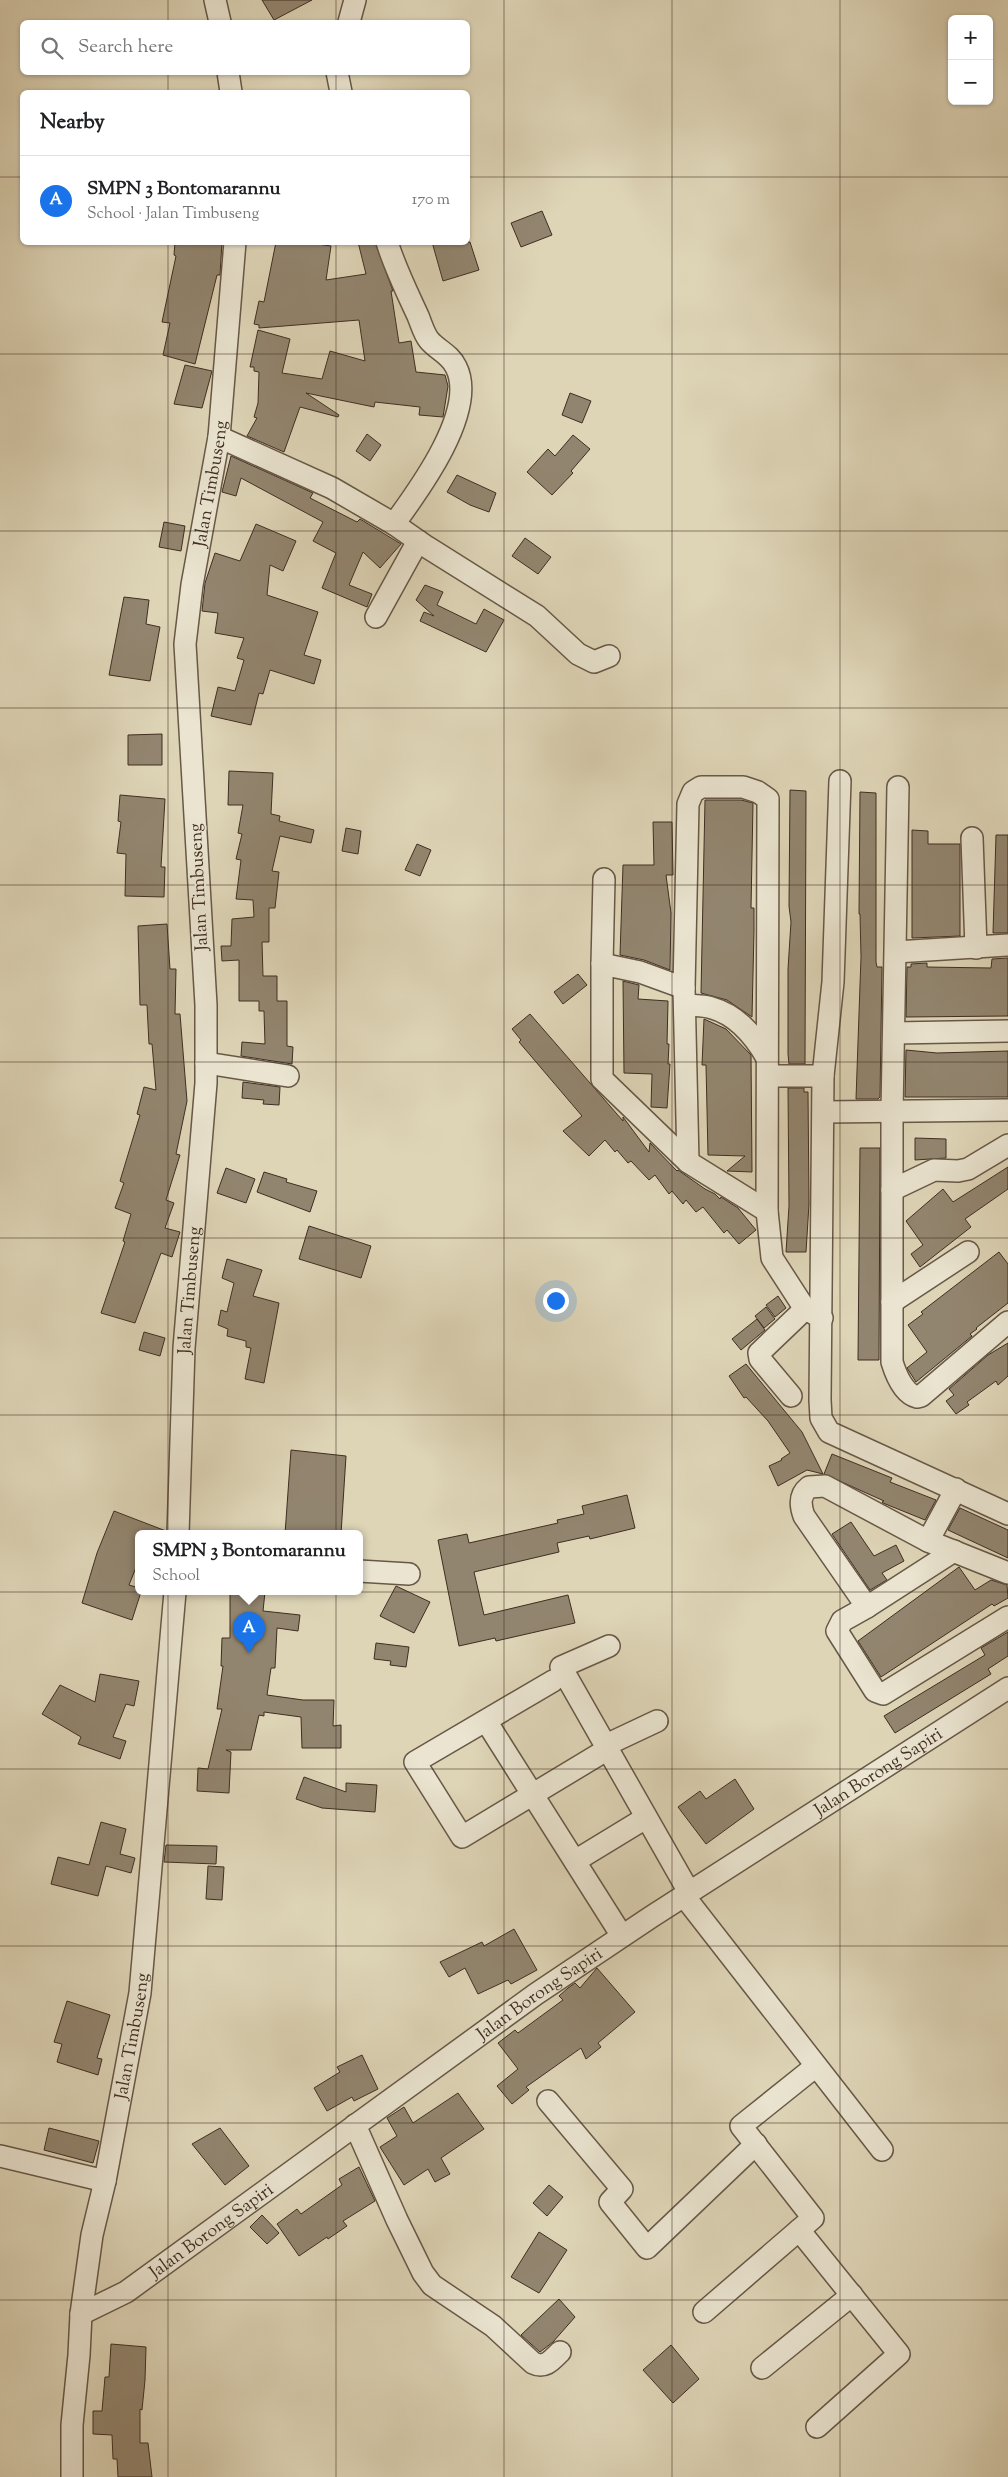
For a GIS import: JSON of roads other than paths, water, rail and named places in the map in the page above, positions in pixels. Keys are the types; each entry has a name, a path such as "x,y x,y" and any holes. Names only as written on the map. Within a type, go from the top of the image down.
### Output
{"street":[{"path":"215,0 220,20"},
{"path":"350,20 355,0"},
{"path":"228,75 231,90"},
{"path":"338,75 341,90"},
{"name":"Jalan Timbuseng","path":"178,1530 184,1348 190,1254 198,1199 206,1063 206,1005 185,644 192,585 219,437 235,245"},
{"path":"388,245 397,273 429,340 445,352 456,367 461,396 453,425 428,476 394,524"},
{"path":"219,437 332,488 394,524 537,616 578,654 594,662 609,656"},
{"path":"376,617 418,540"},
{"path":"840,781 833,982 823,1076 824,1112 814,1314 820,1400 824,1426 829,1432 876,1455 956,1489 1008,1514"},
{"path":"688,1162 684,996 688,804 694,792 701,786 743,787 758,792 768,799 767,1211 772,1258 814,1314"},
{"path":"898,787 892,1112 894,1369 910,1394 917,1397 1008,1322"},
{"path":"972,838 976,948"},
{"path":"604,879 602,1079 688,1162 767,1211"},
{"path":"896,952 1008,945"},
{"path":"602,964 640,972 684,996 724,1013 741,1025 757,1041 768,1067"},
{"path":"894,1034 1008,1030"},
{"path":"206,1063 288,1076"},
{"path":"768,1067 823,1076"},
{"path":"824,1112 1008,1110"},
{"path":"892,1190 934,1170 958,1171 968,1169 1008,1144"},
{"path":"892,1302 968,1252"},
{"path":"791,1396 760,1358 759,1353 814,1314"},
{"path":"867,1607 804,1516 800,1503 805,1490 809,1487 825,1486 928,1541 1008,1573"},
{"path":"928,1541 956,1489"},
{"path":"954,1551 842,1621 837,1631 870,1686 883,1694 1008,1618"},
{"path":"363,1571 409,1574"},
{"name":"Jalan Timbuseng","path":"72,2477 72,2425 80,2355 81,2314 92,2235 105,2181 140,1993 175,1595"},
{"path":"608,1646 561,1667 602,1750 687,1894 816,2066 882,2150"},
{"path":"553,1681 415,1762 462,1837 602,1750 657,1721"},
{"name":"Jalan Borong Sapiri","path":"81,2314 126,2292 536,1994 622,1936 1008,1688"},
{"path":"486,1721 622,1936"},
{"path":"575,1861 639,1822"},
{"path":"704,2312 813,2218 741,2126 816,2066"},
{"path":"548,2101 622,2189 610,2202 647,2248 756,2144"},
{"path":"355,2126 397,2220 423,2273 432,2285 493,2326 533,2363 539,2366 545,2365 560,2352"},
{"path":"0,2156 105,2181"},
{"path":"799,2230 900,2354 816,2427"},
{"path":"762,2368 852,2295"}],"place":[{"name":"SMPN 3 Bontomarannu","path":"249,1653"}]}
